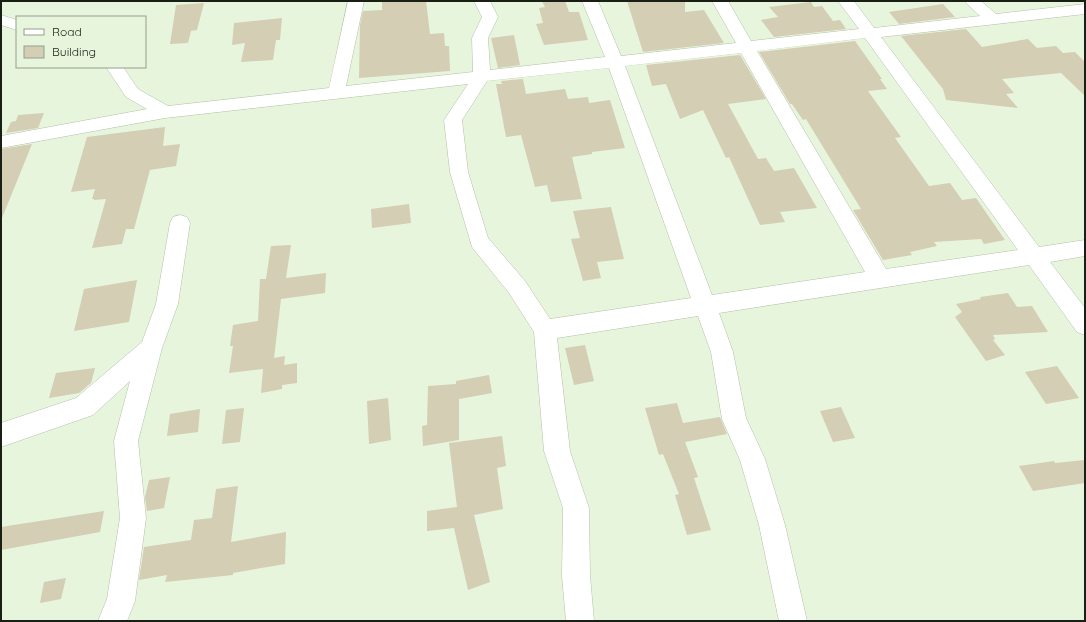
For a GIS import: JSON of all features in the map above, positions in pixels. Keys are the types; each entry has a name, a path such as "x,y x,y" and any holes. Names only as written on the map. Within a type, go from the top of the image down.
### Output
{"street":[{"path":"336,93 356,1"},
{"path":"482,1 490,17 480,38 482,76 453,120 459,172 479,241 517,287 544,330 556,451 576,508 576,576 580,621"},
{"path":"590,1 615,62 722,352 734,419 752,459 772,525 793,621"},
{"path":"720,1 880,279"},
{"path":"846,1 1085,325"},
{"path":"972,1 993,20"},
{"path":"1,142 165,112 1085,9"},
{"path":"1,20 16,25"},
{"path":"115,68 132,93 165,112"},
{"path":"112,621 121,601 133,518 126,441 151,348 167,304 180,223"},
{"path":"544,330 1085,248"},
{"path":"1,435 84,407 151,348"}],"building":[{"path":"382,1 426,1 430,34 444,33 445,46 449,46 450,71 359,78 360,25 363,11 382,10"},
{"path":"542,1 565,1 569,12 579,12 588,40 544,45 536,24 543,23 539,8 545,7"},
{"path":"627,1 685,1 685,12 704,10 724,43 643,52"},
{"path":"811,2 814,7 822,6 833,21 840,20 846,29 774,37 761,20 778,17 769,7"},
{"path":"204,3 197,30 191,31 188,43 170,44 176,5"},
{"path":"943,4 955,17 899,24 889,12"},
{"path":"282,18 280,40 276,40 273,60 241,62 245,43 232,45 234,23"},
{"path":"966,29 982,47 1028,39 1037,48 1056,46 1063,53 1075,52 1085,62 1085,96 1061,73 1002,79 1014,93 1006,94 1018,108 946,100 943,89 901,36"},
{"path":"514,35 520,65 498,68 491,38"},
{"path":"855,41 882,79 880,79 887,89 868,91 901,137 895,138 929,186 950,183 962,200 976,198 1005,240 984,244 981,239 934,242 937,246 910,252 912,255 883,260 853,210 861,209 806,119 803,120 792,104 790,104 759,52"},
{"path":"740,55 766,99 728,104 758,159 766,158 774,171 794,168 817,208 780,212 785,222 760,225 729,157 726,158 703,110 680,119 666,84 652,86 646,65"},
{"path":"523,79 526,94 565,89 568,99 588,97 589,103 610,100 625,148 592,152 592,154 572,157 582,199 551,202 547,185 535,187 521,135 506,137 496,84 502,84 501,81"},
{"path":"44,113 38,128 6,133 11,122 16,121 18,115"},
{"path":"165,127 163,146 180,144 176,166 150,170 134,229 126,229 122,244 92,248 106,199 92,199 95,189 71,192 87,137"},
{"path":"32,144 2,218 1,218 1,149"},
{"path":"409,204 411,223 372,228 371,209"},
{"path":"611,207 624,259 597,262 601,278 583,281 571,239 580,238 573,211"},
{"path":"291,245 286,278 326,273 325,293 281,299 274,358 285,356 284,365 297,363 297,383 282,385 282,389 261,393 263,369 229,373 233,346 230,346 233,325 258,321 260,279 266,279 271,246"},
{"path":"137,280 129,322 74,331 84,289"},
{"path":"1008,293 1017,307 1032,306 1048,332 993,335 995,339 993,340 1005,355 986,361 955,317 962,312 956,304 981,299 980,297"},
{"path":"585,345 594,381 574,385 565,348"},
{"path":"1057,366 1079,398 1046,404 1025,372"},
{"path":"95,368 91,383 79,393 49,398 56,373"},
{"path":"489,375 492,393 459,399 459,440 423,446 422,426 427,425 428,386 456,384 456,381"},
{"path":"388,398 391,440 369,444 367,401"},
{"path":"677,403 683,423 720,417 727,434 685,442 698,477 694,478 711,530 687,535 675,495 679,494 663,454 659,455 645,408"},
{"path":"841,407 855,438 833,442 820,411"},
{"path":"244,408 240,442 222,444 226,410"},
{"path":"200,409 198,432 167,436 170,414"},
{"path":"502,436 506,466 497,468 503,509 474,515 490,582 468,590 454,528 427,531 427,511 457,507 449,443"},
{"path":"1085,460 1085,483 1033,491 1019,466 1054,461 1055,463"},
{"path":"170,477 164,508 147,511 145,497 149,480"},
{"path":"238,486 231,542 286,532 285,564 233,573 233,575 165,582 167,575 139,580 144,547 191,540 194,520 212,518 216,489"},
{"path":"104,511 100,532 1,550 1,527"},
{"path":"66,578 61,599 40,603 44,582"}]}
